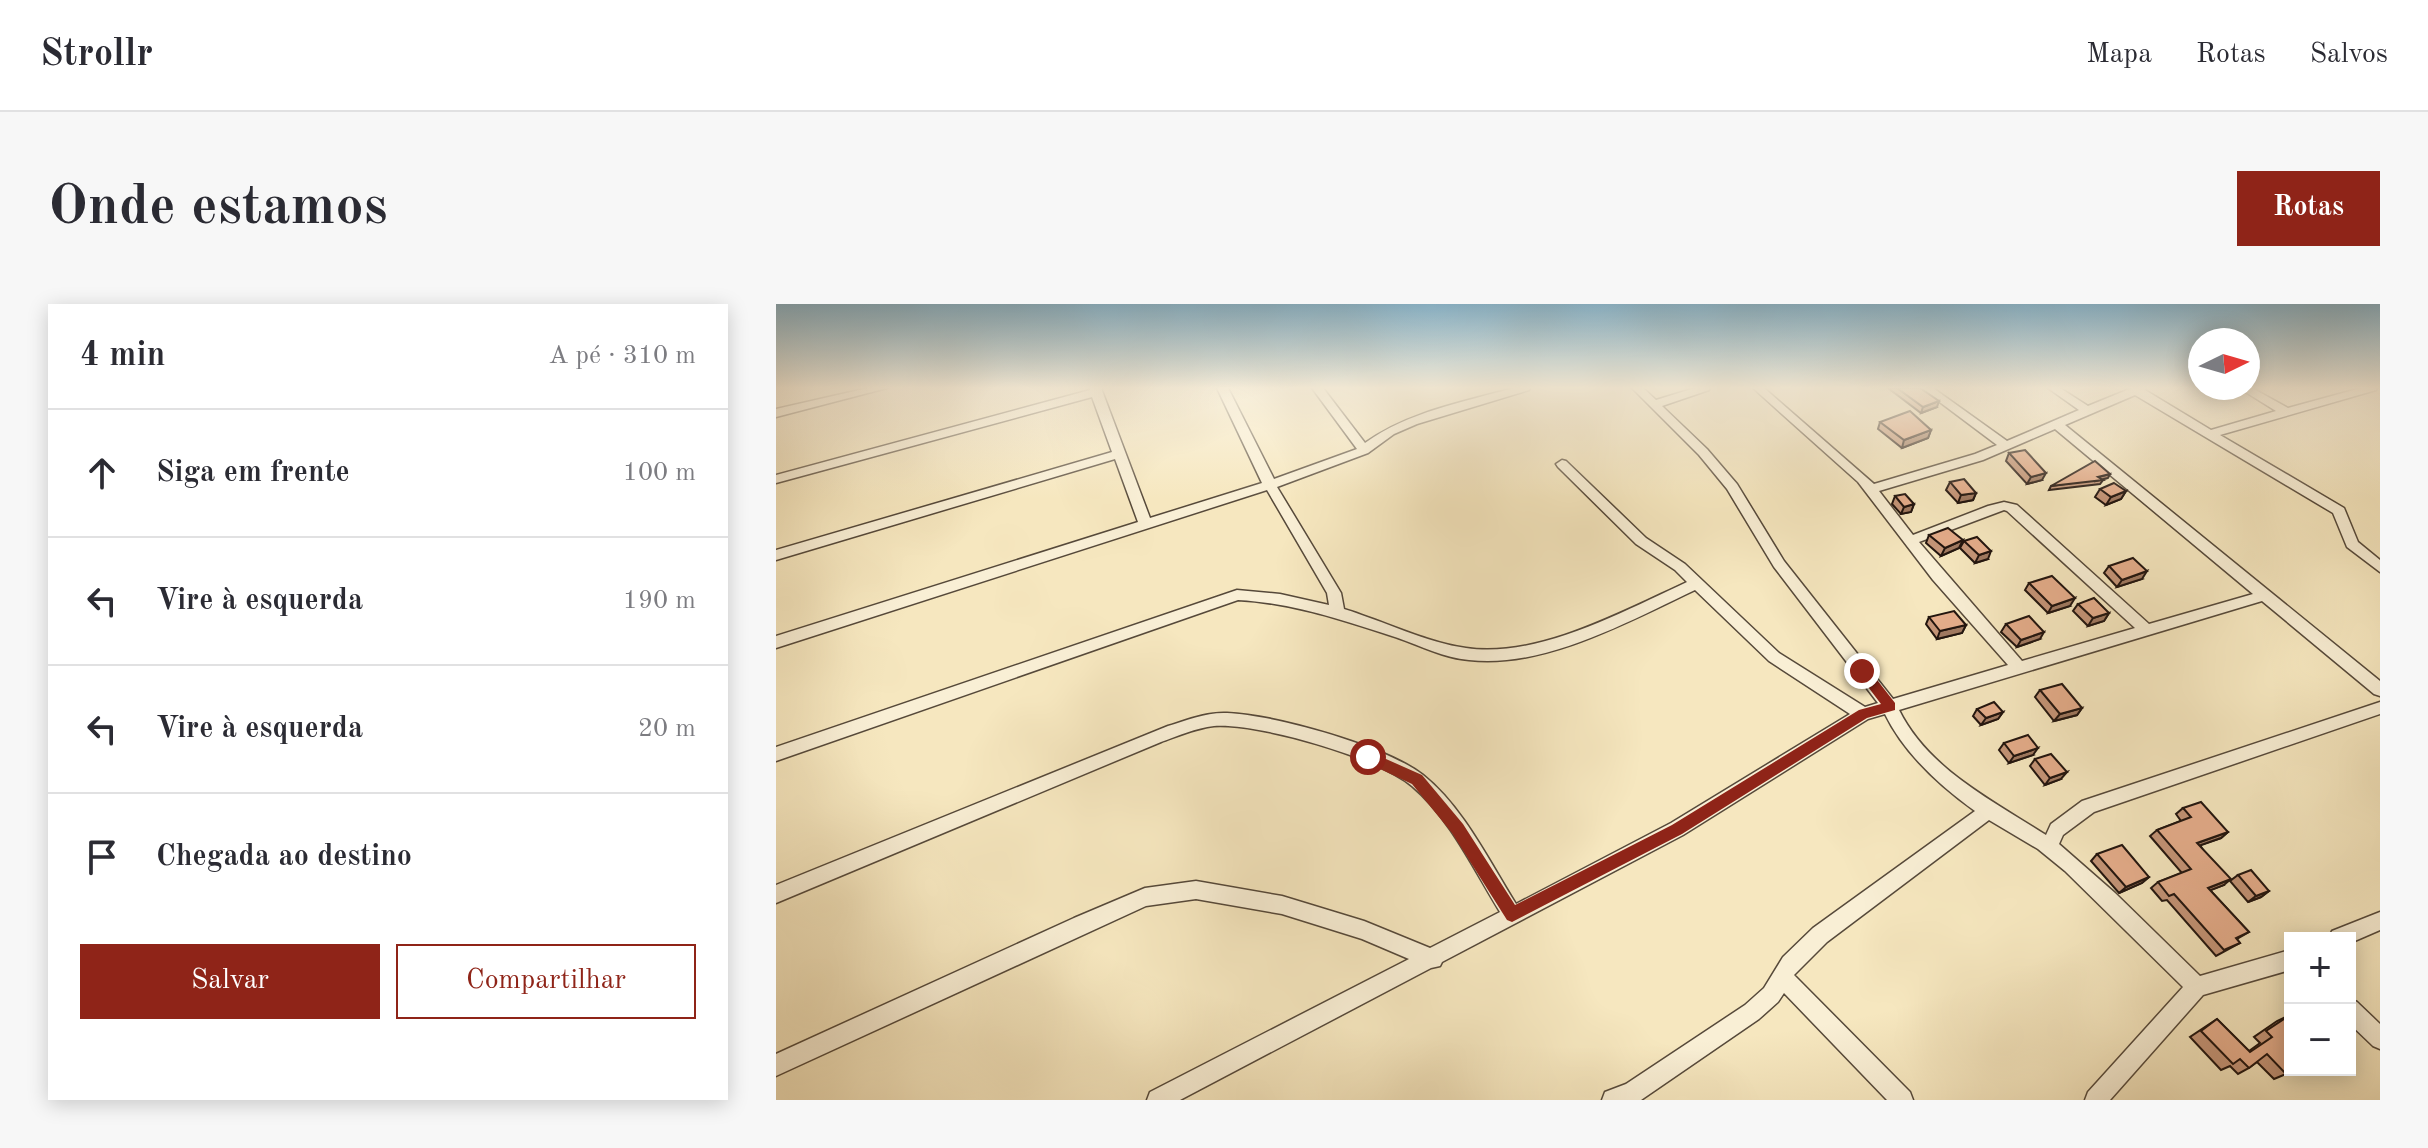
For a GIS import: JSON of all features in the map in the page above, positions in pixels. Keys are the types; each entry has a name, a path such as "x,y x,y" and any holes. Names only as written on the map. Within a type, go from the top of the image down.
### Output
{"street":[{"path":"776,479 970,425"},
{"path":"1110,425 1145,524"},
{"path":"1240,425 1270,485 1325,578 1337,602 1337,612"},
{"path":"1345,425 1364,450"},
{"path":"776,642 1270,485 1364,450 1403,425"},
{"path":"1675,425 1732,487 1779,564 1890,707 1906,737 1988,811 2049,847 2197,987"},
{"path":"1800,425 1873,489 1910,541 2020,669"},
{"path":"1977,425 2005,445"},
{"path":"1873,489 1945,469 2053,425"},
{"path":"2057,425 2380,690"},
{"path":"2196,425 2339,511 2352,544 2380,567"},
{"path":"2210,434 2238,425"},
{"path":"776,555 1121,453"},
{"path":"1562,464 1641,541 1697,583 1774,657 1863,714"},
{"path":"1910,541 1993,509 2012,508 2144,628"},
{"path":"1302,604 1314,595 1325,578"},
{"path":"776,754 1217,599 1254,595 1302,604 1337,612 1445,649 1469,655 1498,656 1574,635 1697,583"},
{"path":"1158,1100 1677,829 1863,714 2020,669 2144,628 2266,595"},
{"path":"2049,847 2057,830 2088,806 2380,708"},
{"path":"776,894 1155,740 1212,719 1238,719 1320,740 1398,768 1417,779 1458,829 1512,915"},
{"path":"1628,1097 1752,1012 1771,995 1790,964 1820,935 1988,811"},
{"path":"776,1065 1145,897 1196,890 1282,905 1364,930 1433,959"},
{"path":"2353,932 2380,921"},
{"path":"2096,1100 2197,987 2284,962"},
{"path":"1782,977 1902,1100"},
{"path":"2356,1015 2380,1039"}],"building":[{"path":"1884,425 1926,425 1931,430 1904,440"},
{"path":"2025,450 2046,473 2031,477 2009,453"},
{"path":"2095,461 2110,474 2098,477 2103,480 2051,486"},
{"path":"1964,479 1976,493 1961,495 1950,482"},
{"path":"2114,483 2126,491 2111,497 2100,489"},
{"path":"1905,494 1914,504 1904,507 1895,496"},
{"path":"1948,528 1963,540 1945,548 1929,535"},
{"path":"1977,537 1991,551 1979,555 1964,541"},
{"path":"2133,558 2147,571 2122,580 2109,566"},
{"path":"2052,576 2075,598 2052,606 2029,583"},
{"path":"2094,598 2109,613 2093,618 2078,604"},
{"path":"1954,611 1966,625 1940,631 1929,617"},
{"path":"2029,616 2044,632 2021,640 2006,624"},
{"path":"2062,684 2082,708 2060,714 2040,690"},
{"path":"1994,702 2003,712 1986,718 1977,709"},
{"path":"2028,735 2038,748 2014,756 2004,743"},
{"path":"2051,754 2067,772 2050,778 2035,759"},
{"path":"2201,802 2228,832 2197,843 2231,879 2208,888 2249,932 2236,938 2240,943 2224,950 2174,894 2169,896 2158,882 2191,869 2157,830 2191,817 2183,808"},
{"path":"2122,845 2149,877 2126,887 2097,854"},
{"path":"2251,870 2269,891 2256,896 2238,875"},
{"path":"2217,1019 2250,1052 2272,1037 2266,1031 2284,1019 2284,1072 2267,1054 2249,1068 2240,1059 2233,1064 2201,1031"}],"route":[{"path":"1368,757 1417,779 1458,829 1512,915 1677,829 1818,739 1863,714 1890,707 1862,671"}]}
